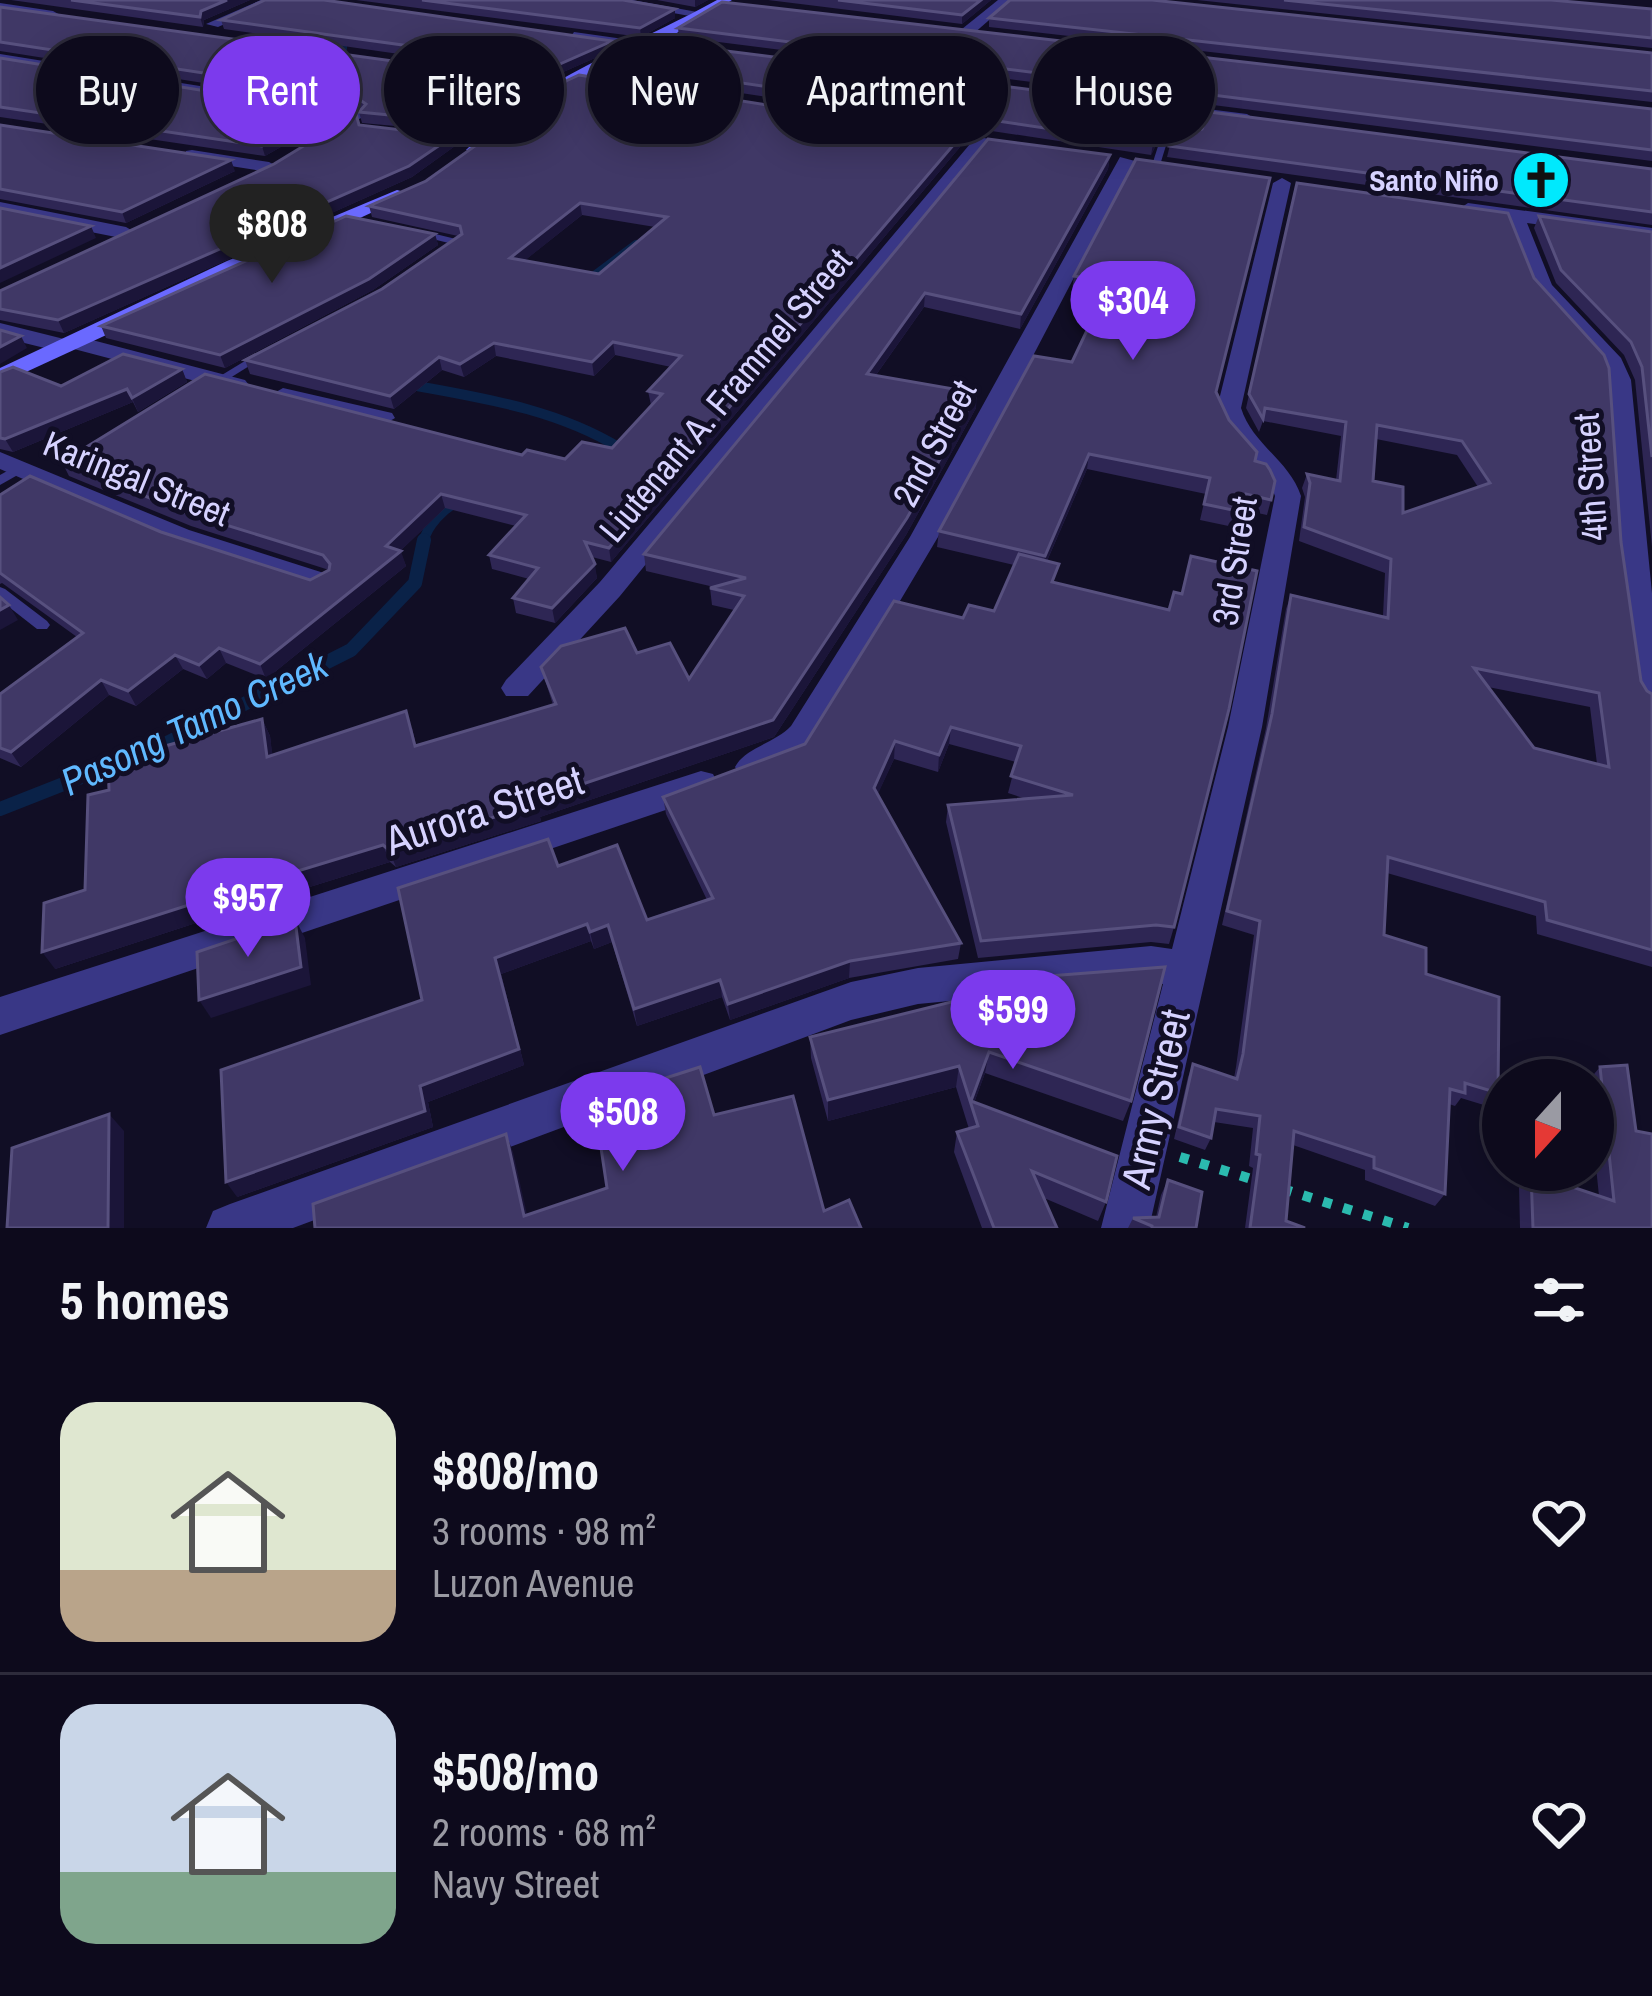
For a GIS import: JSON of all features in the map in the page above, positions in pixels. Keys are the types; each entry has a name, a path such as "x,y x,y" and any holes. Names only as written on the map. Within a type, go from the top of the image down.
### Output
{"main road":[{"path":"662,36 726,4"},
{"path":"564,82 588,70"},
{"path":"453,165 481,144"},
{"path":"0,376 234,265 420,185"}],"street":[{"path":"199,36 272,0"},
{"path":"606,0 701,14"},
{"path":"967,32 1006,0"},
{"path":"0,7 70,17"},
{"path":"944,29 990,34"},
{"path":"550,33 588,37"},
{"path":"0,58 203,91"},
{"path":"575,76 588,78"},
{"path":"1215,115 1268,122"},
{"name":"Liutenant A. Frammel Street","path":"517,688 610,590 979,144"},
{"path":"1004,144 1043,149"},
{"path":"179,153 269,166"},
{"path":"228,186 288,156"},
{"name":"2nd Street","path":"789,750 924,537 1116,160 1156,165"},
{"path":"1156,165 1177,168"},
{"name":"3rd Street","path":"1184,969 1245,727 1288,496 1284,482 1234,425 1229,408 1283,184"},
{"path":"1445,206 1652,234"},
{"path":"0,208 126,233"},
{"name":"4th Street","path":"1514,215 1534,275 1613,363 1619,380 1642,557 1652,694"},
{"path":"105,244 147,224"},
{"path":"0,330 208,382 383,418"},
{"name":"Karingal Street","path":"24,472 217,550 316,580"},
{"name":"Aurora Street","path":"0,1016 563,832 789,750"},
{"path":"230,1228 851,1001 941,984 1151,964 1184,969"},
{"name":"Army Street","path":"1124,1228 1147,1146 1184,969"}],"lane":[{"path":"1156,165 1162,144"},
{"path":"345,219 374,224"},
{"path":"412,232 457,242 437,258"},
{"path":"208,382 280,345"},
{"path":"0,592 42,625"}],"path":[{"path":"1147,1146 1408,1228"}],"building":[{"path":"71,0 227,0 201,11 200,17"},
{"path":"265,0 324,0 588,38 588,52 564,62 564,36 384,36 384,42 221,20"},
{"path":"422,0 623,0 675,9 640,28"},
{"path":"838,0 981,0 962,15"},
{"path":"1010,0 1152,0 1652,53 1652,91 1215,43 1215,36 1152,36 989,18"},
{"path":"1284,0 1551,0 1652,9 1652,38"},
{"path":"722,2 1032,38 1032,72 1008,69 1008,36 765,39 678,28"},
{"path":"0,7 211,36 203,36 203,73 179,69 179,36 36,36 36,47 0,42"},
{"path":"741,53 765,56 765,86 741,83"},
{"path":"360,56 384,60 384,114 360,112 366,104 360,100"},
{"path":"0,58 36,64 36,112 0,107"},
{"path":"1215,59 1652,109 1652,150 1215,95"},
{"path":"588,76 588,144 741,144 741,101 765,105 765,144 954,144 609,548 585,542 595,564 552,608 513,598 538,568 489,555 526,515 441,494 386,546 401,551 260,664 219,648 199,665 175,655 128,691 101,680 11,752 0,748 0,694 83,633 0,573 0,495 30,476 161,532 310,580 329,570 323,555 184,512 62,462 205,374 522,455 527,450 565,459 582,442 612,448 662,394 648,391 681,356 613,342 592,362 494,343 460,364 439,357 390,396 245,360 382,289 462,234 460,226 369,206 426,181 478,144 564,144 564,82","holes":["580,203 667,217 599,274 510,258"]},
{"path":"179,87 203,90 203,137 179,134"},
{"path":"1008,87 1032,90 1032,126 1008,122"},
{"path":"1215,113 1652,169 1652,212 1169,146 1215,144"},
{"path":"0,125 36,130 36,144 125,144 231,160 122,212 0,189"},
{"path":"360,125 384,128 384,144 441,144 409,166 58,320 0,309 0,291 274,164 307,144 360,144"},
{"path":"1008,142 1110,155 1021,314 925,293 867,374 977,393 907,518 773,720 535,800 536,804 389,850 383,845 291,873 292,880 196,910 195,903 42,952 44,903 85,890 88,795 109,790 108,762 262,719 267,757 406,711 415,746 556,704 541,667 561,646 625,628 637,653 670,643 689,679 744,596 710,588 746,578 644,554 984,144"},
{"path":"1136,159 1270,178 1216,392 1229,420 1257,452 1255,461 1270,470 1275,481 1271,500 1246,494 1242,512 1204,504 1210,478 1089,454 1045,556 939,531 1034,356 1072,362 1110,282 1074,276"},
{"path":"1297,183 1508,213 1534,278 1604,355 1609,368 1621,542 1641,681 1652,694 1652,950 1547,920 1545,902 1388,857 1384,935 1426,948 1426,974 1499,997 1498,1059 1482,1059 1482,1088 1465,1083 1465,1093 1450,1089 1445,1194 1374,1168 1374,1157 1294,1131 1286,1221 1305,1228 1250,1228 1260,1116 1216,1109 1211,1138 1179,1127 1193,1064 1237,1079 1243,1054 1260,921 1227,911 1272,714 1291,595 1388,618 1391,559 1304,527 1307,474 1340,481 1346,422 1265,408 1263,419 1249,394","holes":["1377,425 1462,441 1490,483 1403,513 1403,487 1373,481","1474,668 1599,693 1609,767 1534,748"]},
{"path":"0,208 91,226 0,268"},
{"path":"346,216 435,234 369,279 220,355 101,326"},
{"path":"1539,216 1652,232 1652,457 1642,367 1631,342 1561,270"},
{"path":"0,330 21,336 0,347"},
{"path":"123,354 182,369 132,398 127,389 0,438 0,372 13,367 61,386"},
{"path":"1019,554 1059,564 1052,582 1169,610 1174,592 1182,594 1191,556 1257,571 1229,709 1174,927 981,941 948,805 1073,795 1011,776 1021,746 951,727 939,755 895,741 874,788 961,943 850,961 728,1004 720,980 634,1009 608,925 590,932 587,924 495,958 519,1049 420,1086 425,1111 226,1182 221,1070 422,1000 398,888 548,839 558,866 617,845 647,920 713,898 663,797 805,744 894,601 963,618 969,605 994,611"},
{"path":"295,919 301,967 199,1000 197,952"},
{"path":"1165,967 1131,1101 989,1052 971,1101 1117,1156 1106,1202 1032,1171 1057,1228 994,1228 957,1132 978,1126 959,1066 828,1100 810,1037 1000,990 997,980"},
{"path":"1627,1065 1636,1131 1652,1134 1652,1228 1533,1228 1532,1191 1584,1191 1614,1201 1614,1066"},
{"path":"700,1067 714,1115 793,1096 824,1211 849,1200 861,1228 315,1228 313,1204 506,1134 524,1216 607,1188 594,1101"},
{"path":"109,1114 108,1228 7,1228 12,1148"},
{"path":"1168,1180 1202,1192 1196,1228 1152,1228 1133,1218 1159,1217"}],"waterway":[{"name":"Pasong Tamo Creek","path":"585,282 636,244"},
{"name":"Pasong Tamo Creek","path":"406,384 543,414 595,434 620,448 618,454"},
{"name":"Pasong Tamo Creek","path":"424,541 437,518 460,500"},
{"name":"Pasong Tamo Creek","path":"0,809 165,744 351,650 415,583 424,541"}],"place":[{"name":"Santo Niño","path":"1541,180"}]}
